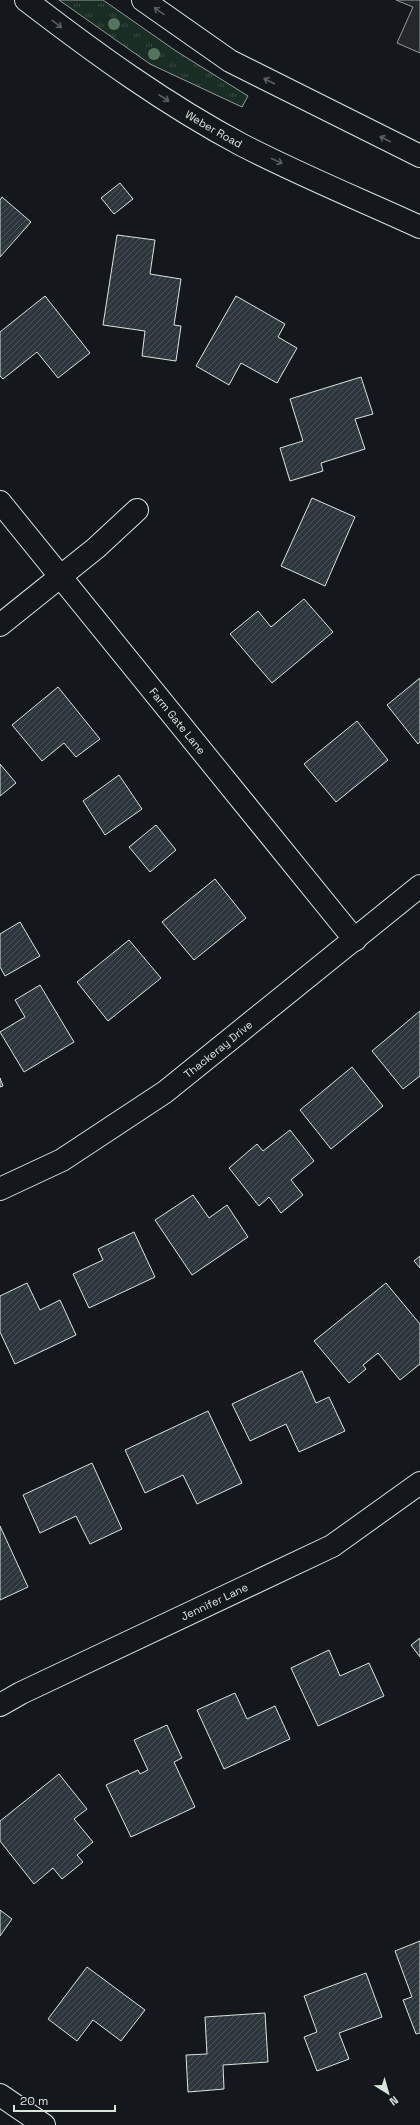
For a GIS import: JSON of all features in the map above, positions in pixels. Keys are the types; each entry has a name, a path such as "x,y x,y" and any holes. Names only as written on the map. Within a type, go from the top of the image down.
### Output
{"street":[{"name":"Weber Road","path":"26,0 93,52 175,106 242,145 420,227"},
{"path":"143,0 230,61 420,156"},
{"name":"Farm Gate Lane","path":"0,502 354,940"},
{"path":"0,625 96,548 136,510"},
{"name":"Thackeray Drive","path":"0,1189 62,1160 165,1092 420,886"},
{"name":"Jennifer Lane","path":"0,1705 28,1690 332,1546 420,1483"},
{"path":"0,2095 44,2125"}],"green space":[{"path":"59,0 103,0 176,51 248,96 242,107 150,64"}],"shaded area":[{"path":"396,0 420,0 420,53 397,43 413,7"}],"building":[{"path":"120,183 133,199 114,214 101,198"},
{"path":"2,197 31,222 0,257 0,200"},
{"path":"117,235 155,240 150,274 181,279 174,325 181,326 176,361 142,356 145,331 103,325"},
{"path":"45,296 90,353 58,378 37,352 3,379 0,376 0,332"},
{"path":"236,296 285,324 278,337 297,348 277,383 241,363 229,385 196,366"},
{"path":"361,377 373,414 355,419 365,449 321,463 323,471 290,481 280,448 303,441 290,399"},
{"path":"312,498 355,517 325,586 281,566"},
{"path":"304,599 333,632 272,683 230,634 258,611 271,627"},
{"path":"420,678 420,742 418,744 387,705"},
{"path":"58,687 100,739 76,757 64,743 42,761 12,725"},
{"path":"357,721 388,760 336,802 304,764"},
{"path":"0,764 16,783 0,796"},
{"path":"119,775 142,809 105,835 83,801"},
{"path":"156,825 176,850 150,872 129,847"},
{"path":"215,879 246,918 194,960 162,922"},
{"path":"20,922 40,956 5,976 0,967 0,934"},
{"path":"129,940 161,978 108,1021 77,982"},
{"path":"40,985 74,1042 24,1072 0,1032 25,1017 15,1000"},
{"path":"420,1011 420,1076 403,1089 372,1051"},
{"path":"352,1067 383,1106 331,1149 300,1110"},
{"path":"0,1078 3,1086 0,1087"},
{"path":"290,1130 314,1161 291,1180 303,1195 281,1213 269,1197 259,1206 229,1168 257,1144 263,1151"},
{"path":"193,1195 209,1218 227,1205 248,1237 192,1275 155,1220"},
{"path":"134,1232 155,1277 89,1308 73,1274 103,1260 98,1249"},
{"path":"420,1256 420,1268 414,1261"},
{"path":"27,1283 40,1310 60,1300 76,1335 15,1364 0,1332 0,1296"},
{"path":"386,1283 420,1324 420,1364 400,1380 378,1353 363,1365 366,1369 349,1383 314,1341"},
{"path":"302,1371 316,1403 329,1397 345,1431 299,1452 286,1424 250,1441 232,1404"},
{"path":"208,1411 242,1483 197,1504 183,1475 145,1493 125,1450"},
{"path":"92,1463 122,1529 90,1544 76,1516 40,1533 23,1495"},
{"path":"0,1526 28,1587 0,1600"},
{"path":"420,1638 420,1657 411,1645"},
{"path":"329,1650 340,1676 369,1663 384,1696 318,1726 291,1668"},
{"path":"235,1693 247,1719 275,1706 290,1739 224,1769 197,1710"},
{"path":"167,1725 182,1758 174,1762 195,1807 131,1837 106,1785 138,1770 140,1774 148,1770 134,1740"},
{"path":"59,1774 87,1809 74,1819 93,1842 77,1855 83,1862 62,1879 53,1868 34,1884 0,1841 0,1821"},
{"path":"0,1910 12,1919 0,1936"},
{"path":"420,1941 420,2033 416,2034 403,2000 412,1997 395,1951"},
{"path":"87,1967 145,2010 121,2041 93,2020 77,2041 48,2019"},
{"path":"366,1973 382,2017 339,2033 349,2059 317,2071 304,2037 317,2032 304,1996"},
{"path":"265,2013 268,2062 223,2065 224,2089 188,2092 186,2055 207,2054 205,2017"}]}
